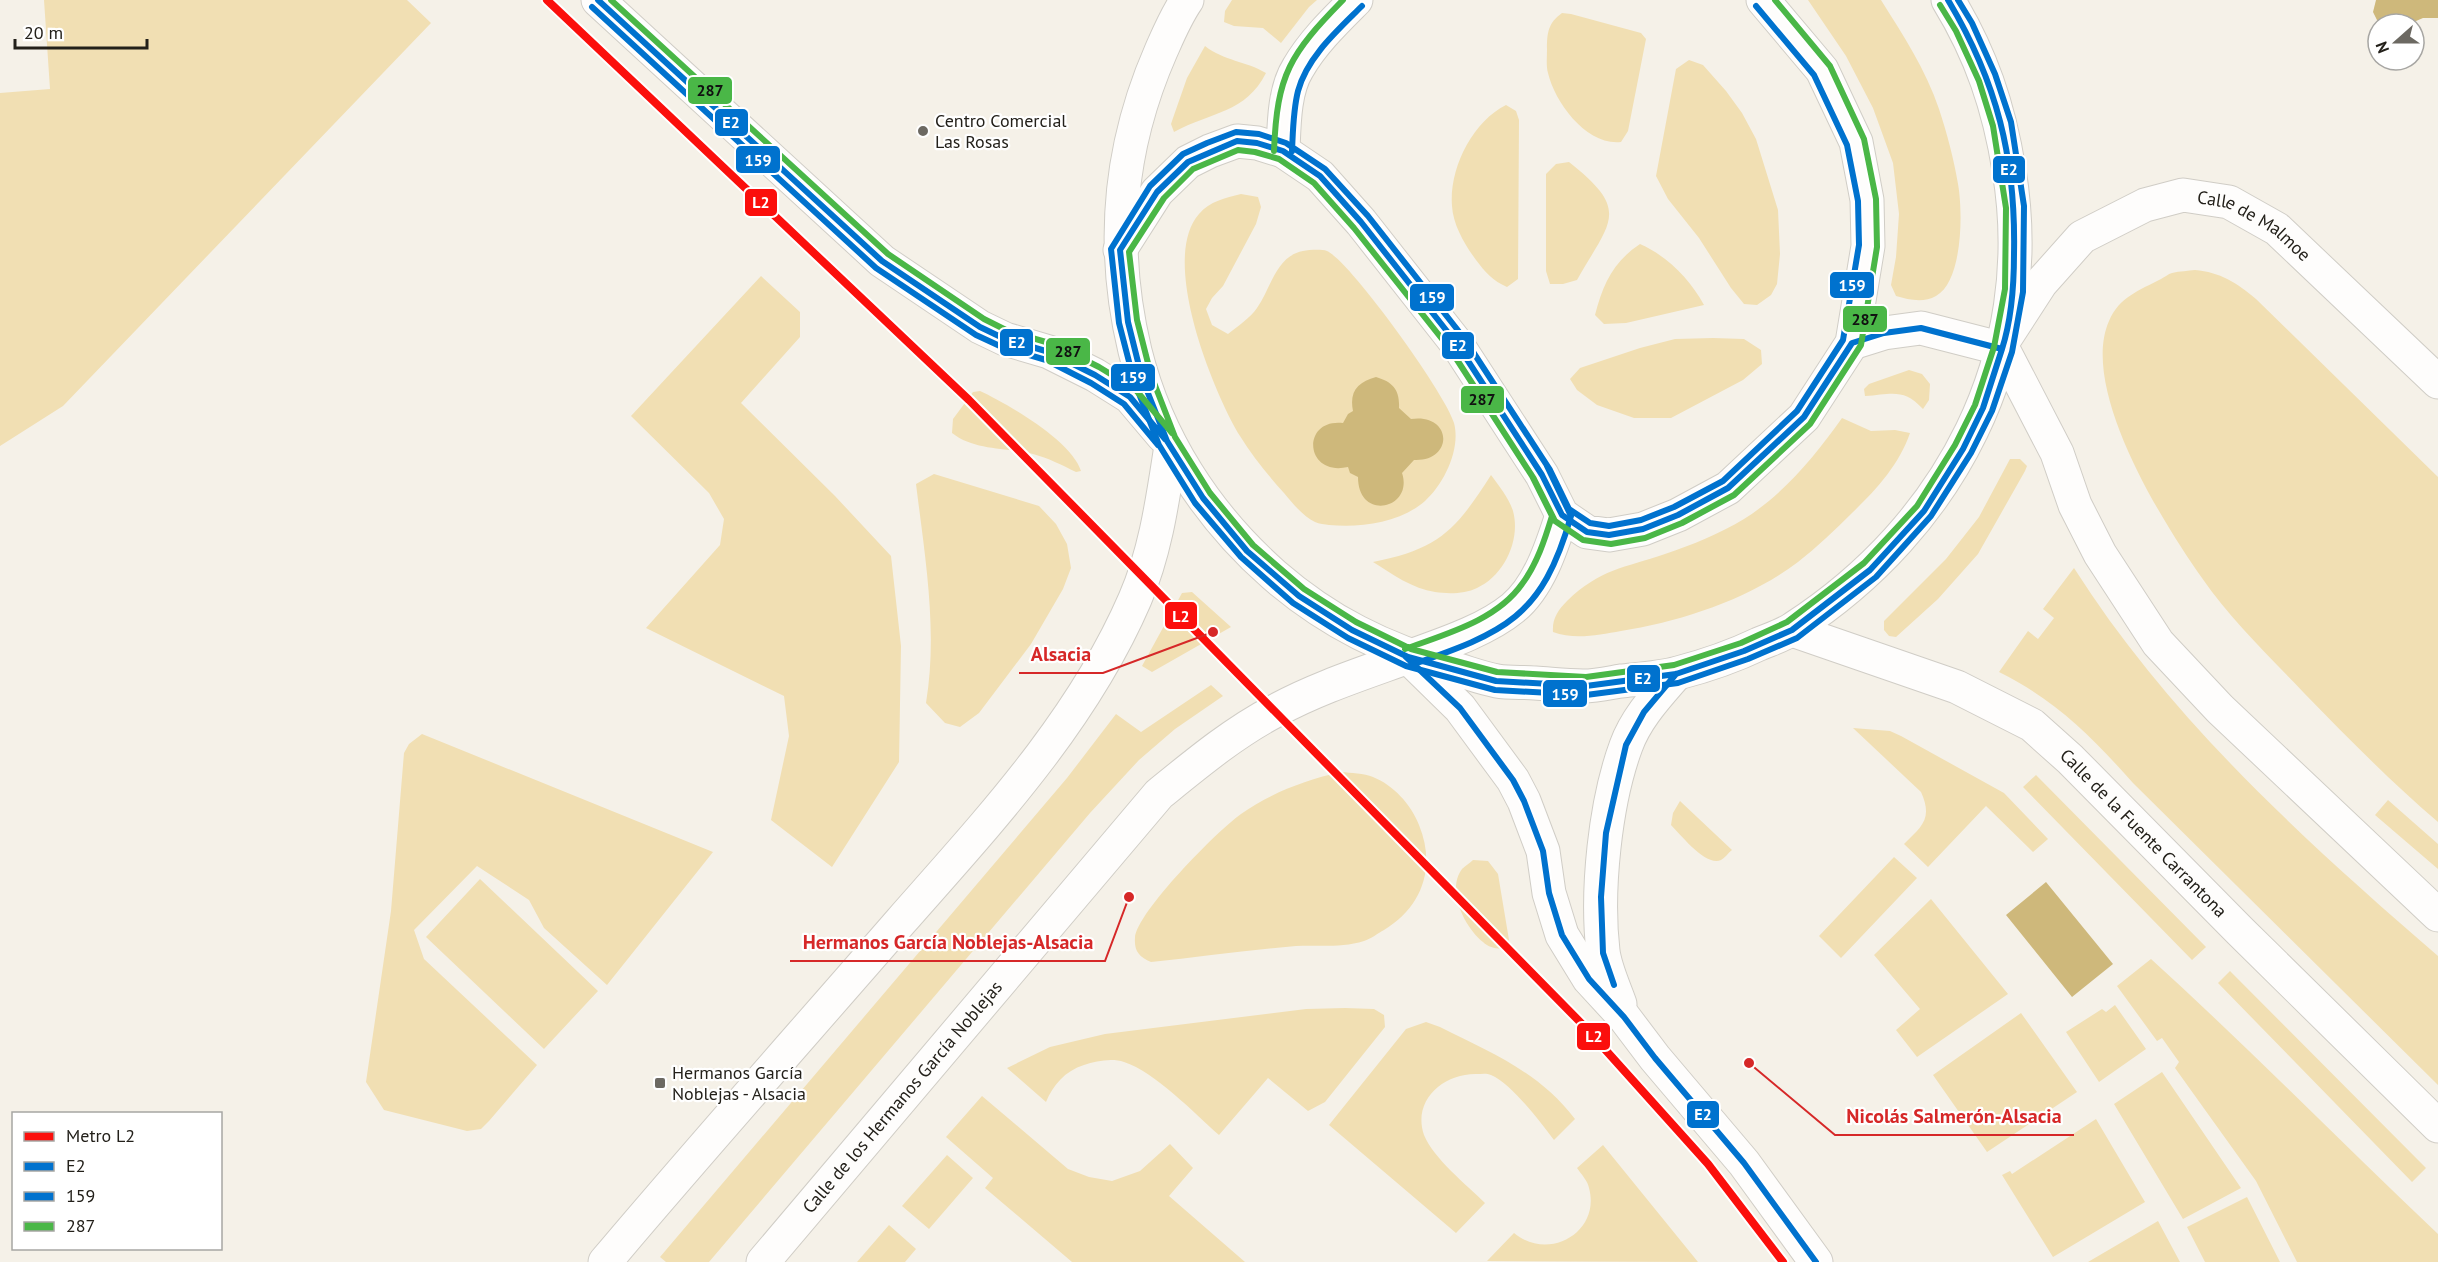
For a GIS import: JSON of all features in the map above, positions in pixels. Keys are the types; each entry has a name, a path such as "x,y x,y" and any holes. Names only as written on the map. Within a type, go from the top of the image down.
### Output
{"main road":[{"path":"598,0 882,261 980,327 1005,339 1049,352 1095,375 1130,397 1169,443 1203,498 1255,558 1299,596 1352,630 1408,657 1496,681 1586,686 1676,674 1744,651 1792,630 1870,570 1924,511 1963,449 1978,418 2005,343 2013,290 2015,207 2004,136 1987,78 1964,27 1948,0"},
{"path":"605,1262 965,848 1038,759 1095,678 1136,597 1162,501 1169,443 1142,378 1128,322 1120,250 1124,169 1144,89 1178,14 1187,0"},
{"path":"1283,151 1285,110 1296,69 1326,29 1356,0"},
{"path":"1120,250 1157,192 1188,162 1237,141 1257,143 1283,151 1320,176 1354,214 1457,344 1542,475 1562,515 1587,532 1609,535 1643,529 1678,515 1728,488 1804,417 1852,343 1868,246 1867,200 1856,142 1822,70 1763,0"},
{"name":"Calle de Malmoe","path":"2005,343 2041,283 2082,237 2145,205 2183,195 2229,202 2277,229 2438,382"},
{"path":"1852,343 1884,333 1921,328 2005,343"},
{"path":"2005,343 2057,453 2075,505 2100,554 2158,642 2220,709 2438,915"},
{"name":"Calle de los Hermanos García Noblejas","path":"762,1262 1159,794 1215,749 1275,711 1336,684 1453,641 1513,608 1534,582 1551,551 1562,515"},
{"name":"Calle de la Fuente Carrantona","path":"1792,630 1957,687 2032,725 2070,759 2438,1126"},
{"path":"1408,657 1460,708 1509,773 1524,801 1543,851 1549,893 1562,935 1589,979 1624,1017 1655,1058 1744,1163 1816,1262"},
{"path":"1624,1017 1603,953 1601,897 1606,833 1626,746 1644,712 1676,674"}],"shaded area":[{"path":"44,0 407,0 431,23 63,406 0,446 0,93 50,89"},
{"path":"1232,0 1317,0 1281,43 1263,28 1234,26 1224,22 1225,11"},
{"path":"1808,0 1881,0 1913,53 1934,95 1956,175 1960,196 1960,227 1952,276 1945,288 1927,300 1896,296 1891,285 1896,257 1899,214 1893,163 1873,108 1846,56"},
{"path":"2376,0 2438,0 2438,18 2426,18 2426,12 2373,12"},
{"path":"1562,13 1641,33 1646,39 1628,131 1621,142 1596,137 1585,130 1565,109 1552,85 1547,67 1548,33 1551,25"},
{"path":"1205,46 1220,55 1266,73 1258,86 1238,104 1174,132 1171,124 1187,78"},
{"path":"1689,60 1703,65 1742,113 1756,139 1778,210 1780,254 1777,284 1771,295 1757,305 1744,304 1731,288 1699,238 1668,199 1656,176 1676,69"},
{"path":"1506,105 1516,111 1519,120 1518,279 1507,287 1490,276 1472,254 1457,227 1452,206 1454,177 1465,148 1483,123"},
{"path":"1569,162 1601,193 1608,205 1609,217 1599,243 1577,280 1563,284 1550,284 1546,271 1546,174 1556,164"},
{"path":"1241,194 1258,197 1261,207 1256,224 1223,286 1206,309 1212,325 1228,334 1254,312 1286,259 1303,251 1327,251 1339,260 1376,303 1448,408 1456,433 1449,465 1432,494 1404,514 1392,519 1354,526 1329,525 1311,520 1294,505 1260,465 1229,415 1194,325 1187,292 1185,261 1188,235 1199,214 1213,203"},
{"path":"1640,244 1677,269 1692,286 1704,305 1626,323 1604,324 1595,315 1610,275 1623,258"},
{"path":"2195,270 2228,279 2256,299 2438,477 2438,822 2353,743 2225,608 2202,578 2167,524 2130,454 2115,418 2105,382 2103,349 2109,321 2118,306 2138,291 2171,273"},
{"path":"761,276 800,312 800,337 741,403 835,496 891,556 901,646 899,762 832,867 771,820 789,736 784,696 646,628 720,545 724,519 709,493 631,416"},
{"path":"1675,339 1744,339 1761,350 1762,364 1743,380 1671,418 1634,418 1597,405 1577,390 1570,379 1580,368 1640,348"},
{"path":"1909,370 1922,374 1930,384 1929,400 1923,409 1903,395 1865,396 1864,389 1869,384"},
{"path":"1376,377 1391,384 1397,392 1399,408 1411,419 1425,419 1435,423 1441,430 1443,438 1442,446 1436,454 1427,459 1414,460 1402,473 1404,485 1400,495 1393,502 1384,505 1375,505 1367,500 1360,491 1358,477 1350,473 1348,467 1333,468 1323,464 1316,456 1313,447 1320,429 1329,424 1343,423 1348,414 1353,411 1352,398 1356,388"},
{"path":"980,391 1022,414 1052,436 1075,459 1081,471 1076,472 1033,454 980,446 952,433 953,419 973,392"},
{"path":"1842,418 1871,431 1895,430 1910,433 1900,456 1878,486 1798,562 1736,598 1667,622 1595,635 1569,636 1553,632 1556,615 1561,608 1590,582 1613,571 1705,539 1759,509 1798,473"},
{"path":"2010,459 2020,459 2027,466 1978,554 1938,599 1896,637 1889,636 1884,630 1884,621 1946,559 1979,517"},
{"path":"934,474 1039,506 1056,524 1067,544 1071,568 1063,589 1031,644 979,713 960,727 945,723 926,703 931,649 929,594 916,484"},
{"path":"1491,475 1511,506 1515,534 1508,556 1495,575 1487,582 1472,590 1462,592 1435,592 1411,584 1373,562 1414,551 1444,534 1467,510"},
{"path":"2074,568 2112,623 2196,727 2289,822 2438,956 2438,1085 2087,735 2056,707 1999,672 2028,631 2038,639 2054,618 2043,609"},
{"path":"1192,592 1231,627 1152,672 1142,666 1182,593"},
{"path":"1211,685 1223,696 1175,729 1139,760 1090,813 709,1262 666,1262 660,1257 1067,778 1116,714 1141,732"},
{"path":"1853,728 1890,731 2004,793 2048,839 2033,852 1986,806 1928,867 1904,844 1920,827 1926,816 1921,792"},
{"path":"422,734 713,852 607,985 544,928 529,900 477,866 414,930 424,959 537,1065 481,1129 467,1131 384,1110 366,1082 391,911 404,753 409,744"},
{"path":"1341,772 1357,773 1380,780 1394,790 1416,817 1424,840 1426,870 1417,897 1397,921 1369,939 1347,945 1259,949 1151,962 1140,956 1135,947 1135,938 1149,910 1180,873 1230,823 1276,794 1301,783"},
{"path":"2036,775 2206,947 2192,960 2023,787"},
{"path":"2388,800 2438,844 2438,869 2375,815"},
{"path":"1680,801 1732,850 1721,860 1715,861 1701,855 1671,825 1673,813"},
{"path":"1894,857 1917,878 1841,958 1819,936"},
{"path":"1473,860 1488,861 1498,874 1509,940 1501,949 1487,945 1476,936 1460,908 1456,887 1458,878 1462,869"},
{"path":"480,879 598,991 544,1049 426,937"},
{"path":"2046,882 2113,964 2072,997 2006,915"},
{"path":"1931,899 2008,994 1917,1057 1896,1030 1920,1009 1874,955"},
{"path":"2151,959 2438,1234 2438,1262 2297,1262 2256,1181 2175,1068 2179,1062 2162,1038 2157,1041 2117,986"},
{"path":"2230,971 2426,1168 2412,1182 2218,983"},
{"path":"2115,1005 2146,1049 2099,1082 2066,1032 2102,1009 2106,1012"},
{"path":"1306,1009 1374,1009 1384,1015 1385,1027 1325,1102 1308,1111 1268,1078 1219,1135 1161,1084 1136,1067 1124,1062 1104,1060 1071,1071 1060,1079 1046,1102 1007,1068 1050,1047 1105,1034"},
{"path":"2021,1013 2077,1092 1987,1152 1933,1075"},
{"path":"1426,1022 1514,1065 1546,1088 1575,1119 1554,1140 1508,1086 1488,1074 1453,1078 1434,1091 1427,1100 1421,1122 1428,1144 1460,1180 1485,1203 1456,1233 1329,1125 1406,1029"},
{"path":"2162,1072 2241,1188 2183,1219 2114,1104"},
{"path":"982,1096 1068,1169 1089,1177 1112,1181 1140,1171 1170,1144 1193,1168 1169,1196 1245,1262 1072,1262 985,1188 993,1178 946,1137"},
{"path":"2096,1119 2145,1202 2053,1257 2002,1175 2010,1171 2012,1174"},
{"path":"1603,1145 1698,1262 1487,1261 1514,1233 1528,1241 1542,1244 1556,1243 1569,1238 1580,1229 1587,1218 1591,1204 1588,1185 1577,1168"},
{"path":"947,1155 973,1178 929,1229 902,1206"},
{"path":"2247,1197 2280,1262 2205,1262 2187,1227"},
{"path":"2158,1221 2180,1262 2088,1262"},
{"path":"889,1225 916,1249 905,1262 857,1262"}],"metro line":[{"name":"L2","path":"547,0 969,400 1584,1026 1708,1164 1783,1262"}],"transit line":[{"name":"E2","path":"598,0 882,261 980,327 1005,339 1049,352 1095,375 1130,397 1165,439"},
{"name":"287","path":"611,0 888,254 984,319 1008,331 1053,344 1099,367 1135,389 1172,433"},
{"name":"287","path":"1274,151 1279,103 1290,67 1310,36 1343,0"},
{"name":"287","path":"1775,0 1830,66 1864,139 1876,199 1877,247 1861,345 1810,424 1734,495 1682,523 1645,538 1611,544 1583,540 1555,521 1534,479 1450,349 1354,228 1314,183 1279,159 1238,150 1193,169 1164,198 1129,252 1137,320 1151,375 1175,437 1210,493 1253,545 1304,589 1356,622 1411,649 1497,672 1586,677 1674,665 1741,643 1787,622 1864,563 1917,506 1955,445 1975,405 1994,347 2005,289 2006,208 1993,126 1979,81 1956,31 1940,5"},
{"name":"E2","path":"1948,0 1965,31 1991,91 2007,153 2014,219 2014,266 2010,314 2002,349"},
{"name":"159","path":"1756,6 1814,75 1847,145 1858,201 1859,245 1843,340 1797,411 1723,481 1674,507 1641,520 1609,526 1590,523 1569,509 1550,470 1464,338 1368,216 1325,169 1286,143 1259,134 1236,132 1183,154 1150,186 1111,249 1119,323 1134,381 1159,445 1195,503 1241,557 1293,603 1348,638 1406,666 1495,690 1586,695 1678,683 1748,659 1797,638 1876,577 1931,516 1971,453 1992,411 2012,352 2023,292 2024,206 2011,122 1995,74 1972,23 1958,0"},
{"name":"159","path":"1292,151 1295,106 1302,79 1324,45 1362,6"},
{"name":"159","path":"592,7 876,268 976,335 1002,347 1046,360 1091,383 1124,404 1158,445"},
{"name":"E2","path":"1237,141 1257,143 1283,151 1320,176 1361,222 1457,344 1542,475 1562,515 1587,532 1609,535 1643,529 1678,515 1728,488 1804,417 1852,343 1884,333 1921,328 2002,349 1983,408 1963,449 1924,511 1870,570 1792,630 1744,651 1676,674 1586,686 1496,681 1408,657 1352,630 1299,596 1247,551 1203,498 1167,441 1142,378 1128,322 1120,250 1157,192 1188,162 1237,141"},
{"name":"159","path":"1411,665 1472,642 1495,630 1515,616 1532,599 1547,578 1560,550 1571,516 1547,466"},
{"name":"287","path":"1405,649 1453,632 1484,617 1511,597 1522,584 1536,560 1552,516 1531,474"},
{"name":"E2","path":"1405,656 1460,708 1513,780 1524,801 1543,851 1549,893 1562,935 1589,979 1624,1017 1655,1058 1744,1163 1816,1262"},
{"name":"E2","path":"1614,985 1603,953 1601,897 1606,833 1626,745 1644,712 1676,674"}],"place":[{"name":"Centro Comercial Las Rosas","path":"923,131"},
{"name":"Alsacia","path":"1213,632"},
{"name":"Hermanos García Noblejas-Alsacia","path":"1129,897"},
{"name":"Nicolás Salmerón-Alsacia","path":"1749,1063"},
{"name":"Hermanos García Noblejas - Alsacia","path":"660,1083"}]}
